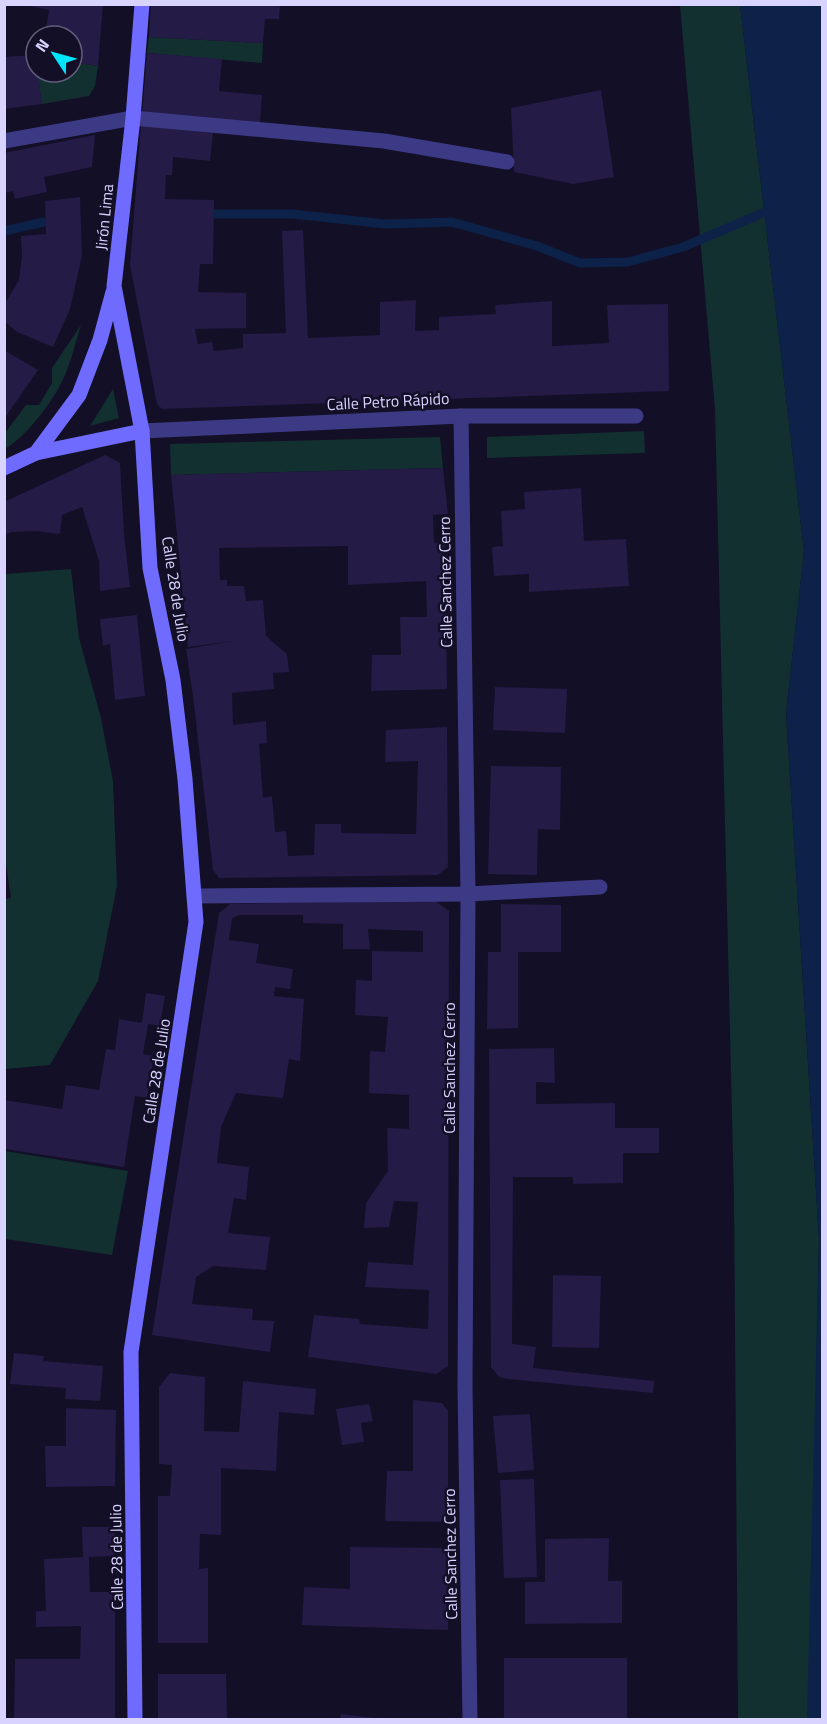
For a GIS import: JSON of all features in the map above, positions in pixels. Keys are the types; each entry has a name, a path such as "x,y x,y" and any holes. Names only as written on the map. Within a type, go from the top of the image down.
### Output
{"street":[{"name":"Jirón Lima","path":"142,4 133,118 114,286 142,430"},
{"path":"4,141 133,118 384,141 507,162"},
{"path":"36,453 79,394 100,340 114,286"},
{"name":"Calle Petro Rápido","path":"142,430 461,416 636,416"},
{"name":"Calle Sanchez Cerro","path":"461,416 468,894 465,1386 470,1719"},
{"path":"4,468 36,453 142,430"},
{"name":"Calle 28 de Julio","path":"135,1719 131,1352 196,922 185,779 173,680 150,568 142,430"},
{"path":"194,896 468,894 600,887"}],"green space":[{"path":"680,5 740,5 804,551 786,713 819,1239 809,1719 738,1719 734,1198 715,409"},
{"path":"149,37 263,43 262,63 147,53"},
{"path":"84,64 98,66 95,86 89,96 42,104 39,84 84,84"},
{"path":"81,325 69,364 56,392 33,425 5,449 5,433 26,405 39,405 52,383 52,368"},
{"path":"113,389 119,418 90,426"},
{"path":"644,431 645,453 487,458 487,437"},
{"path":"440,437 443,468 171,475 170,444"},
{"path":"71,569 79,638 101,718 113,781 117,886 98,981 50,1065 5,1069 4,899 11,898 4,851 5,574"},
{"path":"5,1151 128,1171 112,1255 5,1239"}],"water":[{"path":"740,5 822,5 822,1720 807,1719 819,1239 786,713 804,551"}],"building":[{"path":"21,4 103,4 98,66 84,64 84,24 47,24 49,10"},
{"path":"151,4 280,4 279,19 265,19 263,43 149,37"},
{"path":"147,53 222,59 219,91 262,95 260,123 142,115"},
{"path":"24,56 24,84 39,84 42,104 4,109 4,57"},
{"path":"601,90 614,177 573,184 514,172 511,108"},
{"path":"141,125 213,133 210,161 173,157 172,175 166,175 165,199 214,200 213,264 200,264 198,292 246,293 246,328 195,329 198,344 212,342 214,351 243,348 243,334 286,333 282,231 303,230 308,338 380,335 380,302 416,300 415,331 439,330 439,317 496,314 495,305 552,301 552,346 609,343 607,305 668,304 669,391 162,409 157,404 130,265"},
{"path":"95,135 92,167 44,177 47,192 15,199 13,191 4,193 4,153"},
{"path":"80,197 82,255 70,309 53,347 17,332 4,321 4,305 19,280 22,256 21,236 46,234 45,201"},
{"path":"4,350 38,370 4,419"},
{"path":"105,455 120,463 130,587 100,591 99,561 82,507 62,515 60,534 36,531 12,532 4,535 4,502"},
{"path":"443,468 448,514 433,515 434,543 445,542 447,689 371,691 372,655 401,655 400,617 427,617 426,581 348,585 348,546 219,548 220,580 227,580 227,586 244,586 246,601 263,600 266,636 287,654 289,672 273,673 274,689 232,693 233,725 266,721 267,743 259,744 263,798 272,796 275,832 286,831 288,856 314,855 315,824 341,824 341,833 416,834 418,761 385,762 386,730 447,727 448,867 438,875 219,878 213,870 186,649 232,641 188,647 171,475"},
{"path":"581,488 584,541 626,539 629,586 529,592 529,574 494,576 492,547 503,546 501,511 525,509 524,492"},
{"path":"137,615 145,696 115,700 110,644 103,646 100,619"},
{"path":"495,687 567,689 565,733 493,730"},
{"path":"491,766 561,767 560,830 538,829 537,875 488,874"},
{"path":"434,900 449,911 448,1366 436,1374 308,1357 314,1315 359,1319 360,1324 428,1329 429,1290 365,1287 368,1262 413,1265 418,1202 394,1201 389,1227 364,1228 366,1203 388,1171 387,1128 409,1129 409,1095 369,1093 370,1051 385,1052 388,1017 355,1015 356,980 372,981 372,951 423,952 423,931 368,929 370,949 343,949 343,924 303,923 303,915 239,915 232,918 229,940 259,944 256,963 293,969 290,989 275,987 274,996 304,999 300,1061 289,1059 283,1098 236,1093 221,1127 217,1163 249,1167 246,1200 234,1198 228,1233 270,1237 266,1270 213,1266 196,1277 192,1304 253,1309 252,1320 274,1321 270,1352 152,1335 219,913 230,904"},
{"path":"501,904 561,905 561,952 518,952 518,1028 487,1029 488,952 501,952"},
{"path":"146,993 165,996 160,1026 148,1024 143,1054 154,1056 147,1098 135,1096 124,1167 4,1149 4,1100 62,1109 66,1085 99,1090 106,1049 115,1050 119,1019 142,1023"},
{"path":"554,1048 555,1083 536,1082 536,1104 615,1103 615,1128 659,1128 659,1153 623,1153 623,1183 573,1184 573,1177 513,1177 512,1344 536,1347 533,1368 654,1381 653,1393 508,1379 499,1377 491,1367 489,1049"},
{"path":"553,1275 601,1276 599,1348 552,1347"},
{"path":"14,1353 44,1356 43,1361 103,1366 100,1401 65,1399 66,1388 10,1384"},
{"path":"170,1373 205,1377 204,1431 239,1432 243,1381 316,1389 314,1415 279,1412 276,1471 221,1468 221,1535 200,1534 199,1569 208,1568 208,1643 158,1643 158,1496 170,1496 172,1465 159,1464 159,1387"},
{"path":"413,1400 442,1403 448,1411 448,1522 385,1521 387,1471 413,1471"},
{"path":"369,1404 373,1421 361,1423 364,1442 342,1445 336,1409"},
{"path":"66,1408 116,1410 115,1486 46,1487 45,1446 66,1446"},
{"path":"530,1414 534,1470 498,1473 493,1416"},
{"path":"534,1479 537,1577 504,1578 500,1480"},
{"path":"82,1527 115,1527 115,1556 89,1557 90,1592 115,1592 115,1719 14,1719 15,1659 80,1659 81,1626 36,1627 36,1611 46,1611 44,1559 83,1557"},
{"path":"609,1538 608,1581 622,1581 622,1623 525,1624 525,1582 545,1582 545,1539"},
{"path":"350,1547 448,1548 448,1630 302,1625 304,1587 350,1589"},
{"path":"504,1658 627,1658 627,1719 504,1719"},
{"path":"158,1674 226,1674 227,1719 158,1719"},
{"path":"341,1714 374,1718 374,1719 340,1719"}],"waterway":[{"path":"216,214 292,214 386,224 452,222 537,246 580,263 628,262 683,247 763,213 774,211"},
{"path":"4,231 44,222"}]}
